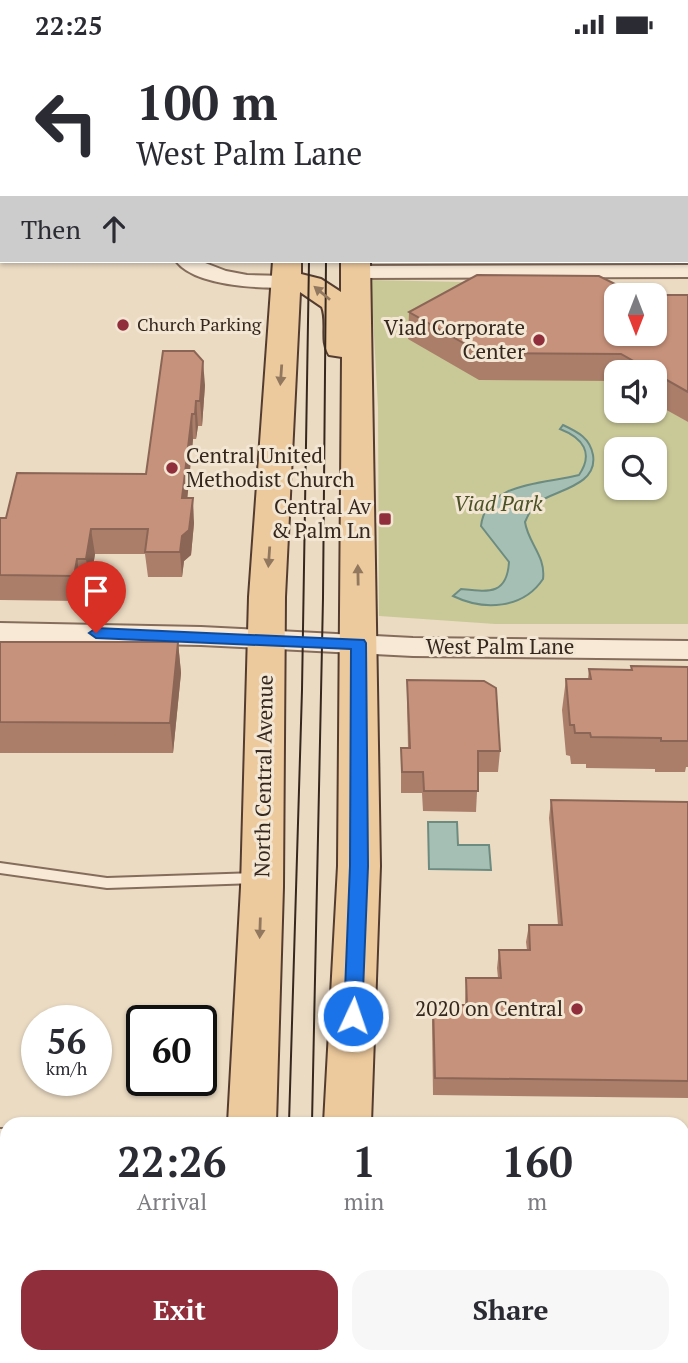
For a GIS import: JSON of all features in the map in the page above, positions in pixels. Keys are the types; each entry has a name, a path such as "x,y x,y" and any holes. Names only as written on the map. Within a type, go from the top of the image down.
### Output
{"main road":[{"path":"348,1117 359,883 355,266"},
{"path":"287,272 326,294 340,311 342,415 357,448"},
{"name":"North Central Avenue","path":"252,1117 262,877 268,584 287,272"}],"street":[{"path":"189,263 220,276 258,283 287,272"},
{"path":"355,266 688,271"},
{"name":"West Palm Lane","path":"0,632 267,639 413,647 688,650"}],"lane":[{"path":"0,867 107,883 262,877"}],"green space":[{"name":"Viad Park","path":"371,280 604,285 604,347 616,347 616,360 604,360 604,423 667,423 667,410 688,422 688,624 495,624 379,616 378,408"}],"shaded area":[{"path":"563,425 586,440 593,455 593,465 589,474 574,486 537,503 526,519 527,530 542,563 543,579 535,589 514,602 477,604 453,596 461,589 495,589 505,581 509,562 481,526 485,511 494,500 520,487 579,475 586,460 586,453 575,437 560,429"},
{"path":"428,822 457,822 458,845 489,845 491,870 429,869"}],"building":[{"path":"477,275 599,276 613,283 604,283 604,347 667,347 667,295 688,295 688,392 667,380 667,360 632,360 621,354 481,353 409,312"},
{"name":"Central United Methodist Church","path":"163,351 194,351 203,361 200,401 196,401 195,414 192,414 182,498 193,498 189,530 182,536 180,552 145,552 148,529 91,529 86,559 77,559 74,576 0,575 0,518 6,518 17,473 146,474"},
{"path":"0,642 178,642 170,723 0,722"},
{"path":"631,666 688,667 688,741 591,737 590,733 575,733 574,725 570,725 566,679 591,679 589,669 632,670"},
{"path":"407,680 484,681 496,688 500,751 478,751 478,791 424,791 423,772 402,772 401,748 410,748"},
{"path":"551,800 688,802 688,1081 435,1078 433,1005 467,1005 466,978 501,978 499,950 530,950 529,925 562,925"}],"tram line":[{"path":"289,1117 302,690 309,263"},
{"path":"312,1117 323,598 326,263"}],"place":[{"name":"Church Parking","path":"123,325"},
{"name":"Viad Corporate Center","path":"539,340"},
{"name":"Central United Methodist Church","path":"172,468"},
{"name":"Central Av & Palm Ln","path":"385,519"},
{"name":"2020 on Central","path":"577,1009"}],"route":[{"path":"96,633 359,643 359,866 353,1016"}]}
